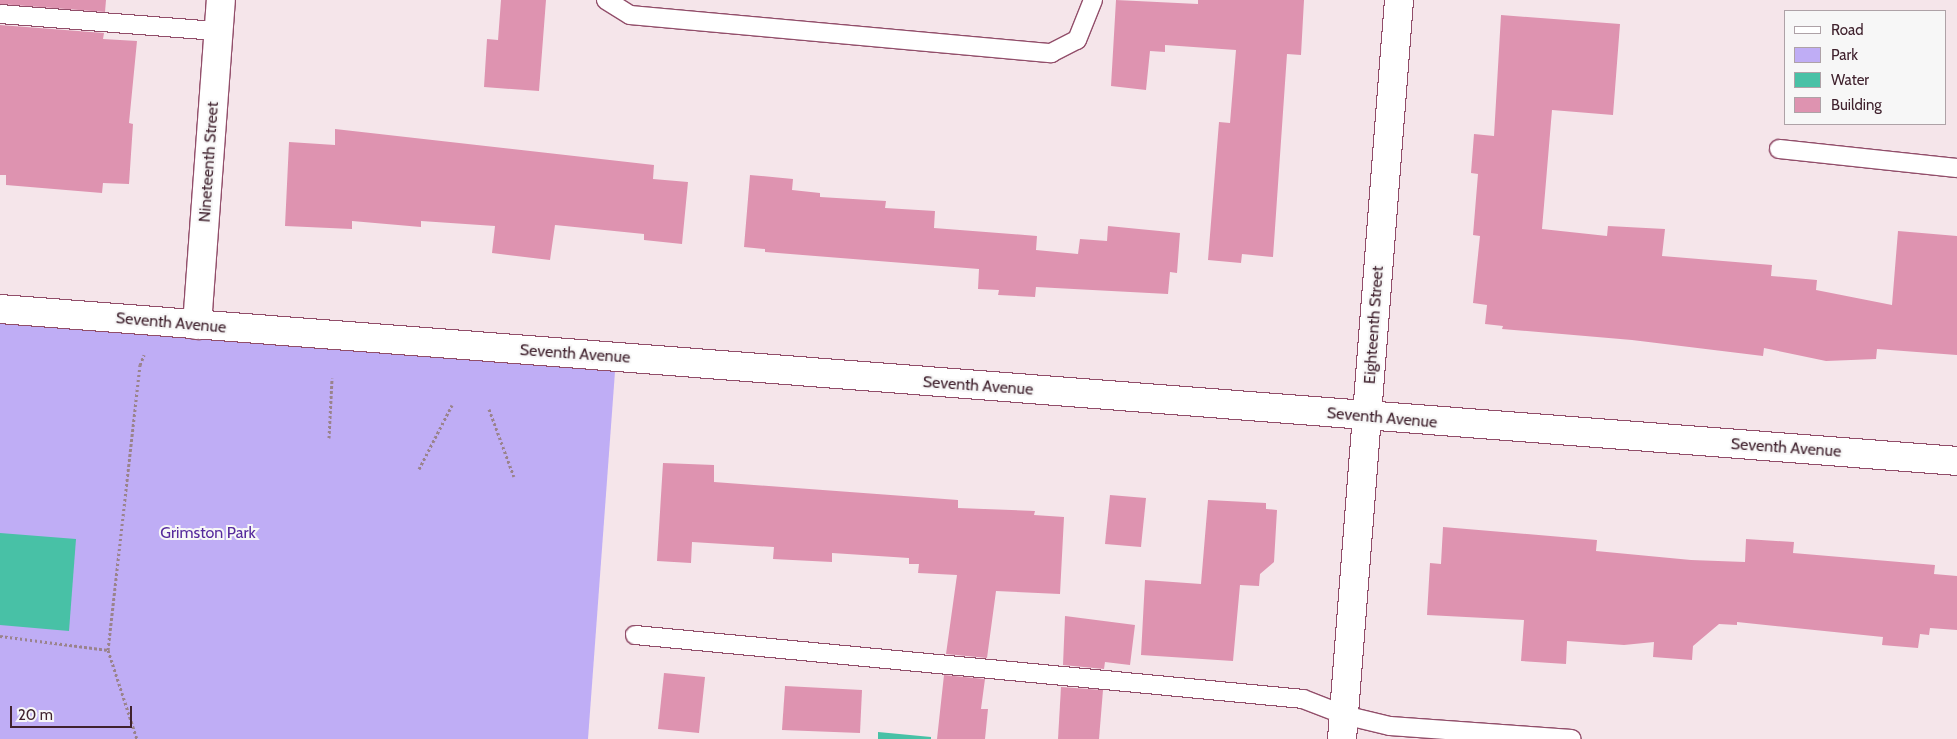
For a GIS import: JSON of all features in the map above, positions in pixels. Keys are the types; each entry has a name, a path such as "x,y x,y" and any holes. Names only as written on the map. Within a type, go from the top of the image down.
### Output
{"street":[{"name":"Nineteenth Street","path":"197,325 221,0"},
{"name":"Eighteenth Street","path":"1343,727 1399,0"},
{"name":"Seventh Avenue","path":"0,310 1957,461"}],"lane":[{"path":"606,0 630,15 1051,53 1077,40 1093,0"},
{"path":"0,14 218,31"},
{"path":"1779,149 1957,168"},
{"path":"635,635 1303,699 1343,727 1390,726 1572,739"}],"path":[{"path":"137,739 108,650 140,365 146,350"},
{"path":"329,438 332,378"},
{"path":"419,469 452,405"},
{"path":"489,409 514,477"},
{"path":"0,636 108,650"}],"green space":[{"name":"Grimston Park","path":"0,309 616,358 588,739 0,739"}],"water":[{"path":"0,533 76,539 69,631 0,625"},
{"path":"878,732 931,737 931,739 878,739"}],"building":[{"path":"0,0 106,0 105,12 0,4"},
{"path":"501,0 546,0 539,91 484,87 487,39 498,40"},
{"path":"1116,0 1198,4 1198,0 1304,0 1301,55 1287,54 1273,257 1242,254 1241,263 1208,260 1219,122 1230,123 1236,50 1165,45 1165,52 1150,51 1146,90 1111,86"},
{"path":"1501,15 1620,24 1613,115 1552,110 1542,229 1607,236 1608,226 1665,229 1662,256 1772,265 1771,276 1817,280 1816,290 1892,305 1898,231 1957,236 1957,355 1877,349 1876,359 1826,361 1764,348 1763,356 1632,340 1502,329 1503,326 1485,324 1487,305 1473,303 1480,236 1473,235 1478,174 1471,173 1474,134 1494,136"},
{"path":"0,25 104,33 103,39 137,41 129,123 133,124 129,184 103,183 102,193 6,185 6,175 0,175"},
{"path":"335,129 654,165 653,179 688,182 682,244 644,240 644,234 555,225 550,260 492,253 495,226 421,221 421,227 352,221 352,229 285,226 289,142 335,145"},
{"path":"750,175 793,179 792,190 820,193 820,197 886,201 885,208 935,211 934,228 1037,236 1036,250 1078,254 1080,239 1107,241 1108,226 1180,233 1177,273 1170,272 1168,294 1036,287 1035,297 998,295 999,290 978,289 979,269 765,252 765,249 744,247"},
{"path":"663,463 714,465 714,482 958,500 958,508 1035,511 1034,515 1064,517 1060,594 996,591 987,658 946,654 957,575 918,573 919,564 909,564 909,558 832,553 832,562 773,559 774,547 692,542 691,563 657,561"},
{"path":"1110,495 1146,498 1141,547 1105,544"},
{"path":"1208,500 1266,503 1266,509 1277,510 1274,562 1260,574 1259,586 1240,585 1233,661 1141,655 1145,580 1201,584"},
{"path":"1443,527 1597,540 1596,551 1691,560 1745,562 1746,539 1794,542 1793,553 1935,565 1934,574 1957,576 1957,630 1930,628 1929,635 1920,634 1918,648 1882,645 1883,637 1737,622 1737,625 1719,624 1693,646 1692,660 1653,657 1654,642 1624,645 1567,641 1566,664 1521,661 1524,620 1427,615 1430,563 1441,564"},
{"path":"1065,616 1135,625 1130,665 1105,662 1104,669 1063,665"},
{"path":"664,673 705,677 699,733 658,729"},
{"path":"944,675 985,679 981,709 988,709 985,739 937,739"},
{"path":"785,686 862,690 860,733 782,730"},
{"path":"1061,687 1103,690 1099,739 1058,739"}]}
